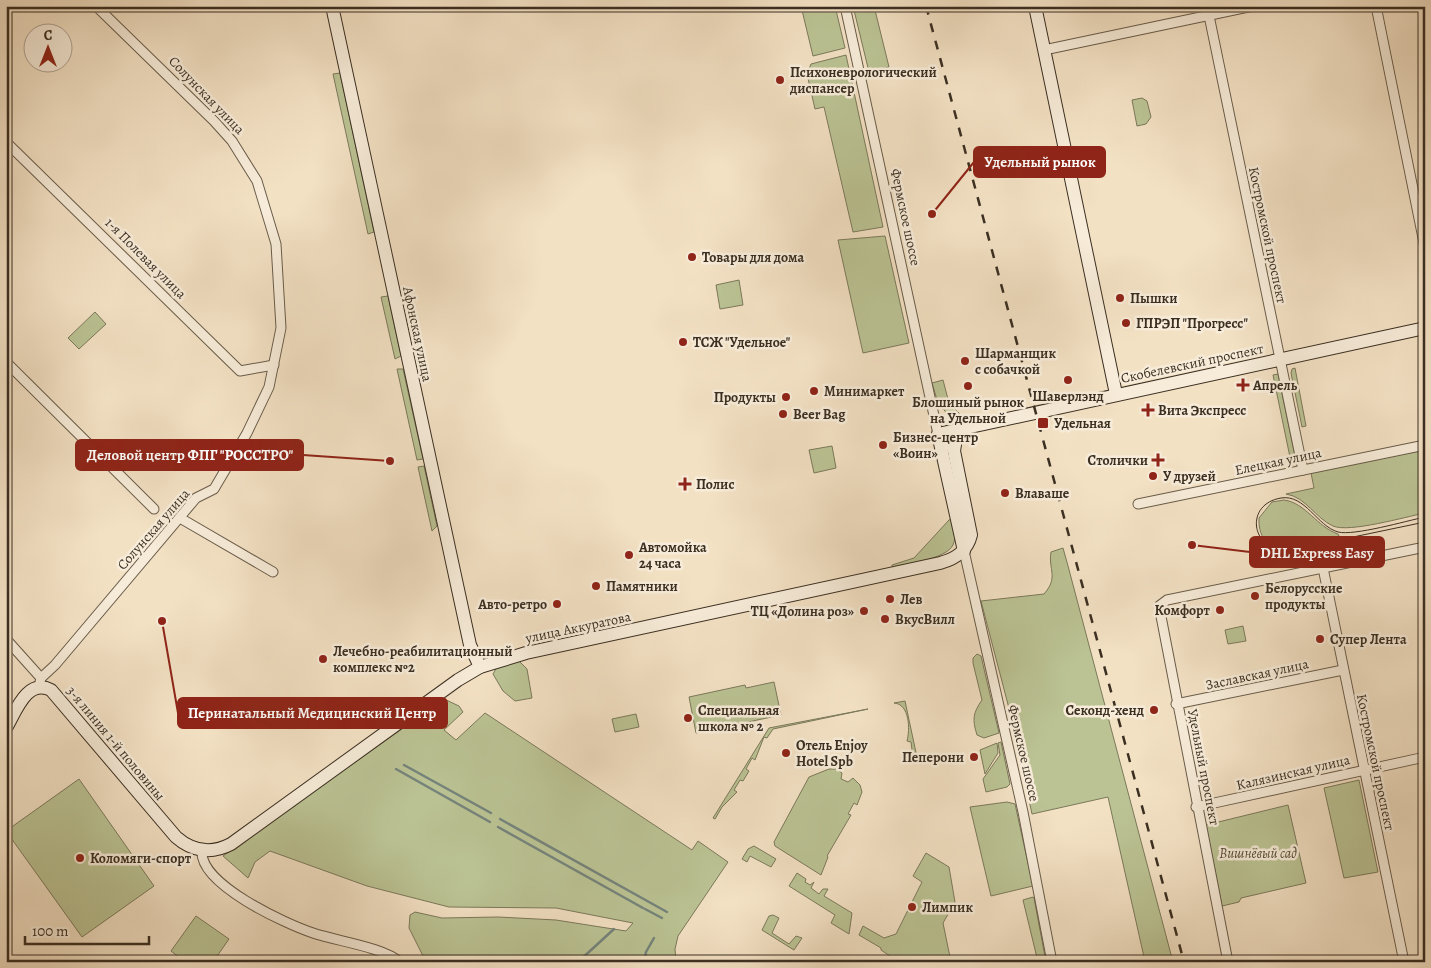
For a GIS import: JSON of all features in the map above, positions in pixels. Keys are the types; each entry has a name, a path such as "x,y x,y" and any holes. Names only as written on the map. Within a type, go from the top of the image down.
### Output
{"street":[{"name":"Солунская улица","path":"6,728 26,694 55,665 196,498 214,489 256,416 269,387 281,328 279,268 272,226 257,181 232,141 214,121 96,6"},
{"name":"Афонская улица","path":"332,6 470,645 480,666"},
{"name":"Фермское шоссе","path":"845,6 929,394 1023,812 1052,962"},
{"path":"1036,6 1116,394"},
{"path":"1044,50 1207,11 1254,6"},
{"path":"1376,6 1425,248"},
{"name":"Костромской проспект","path":"1207,11 1303,470"},
{"name":"1-я Полевая улица","path":"6,142 240,371 274,365"},
{"name":"Скобелевский проспект","path":"938,434 1425,328"},
{"path":"6,362 154,509"},
{"path":"954,451 956,438 965,428"},
{"path":"938,434 954,451"},
{"name":"Елецкая улица","path":"1138,504 1425,445"},
{"name":"Фермское шоссе","path":"954,451 971,536 964,551"},
{"path":"180,518 273,572"},
{"path":"1322,568 1425,547"},
{"name":"улица Аккуратова","path":"188,846 202,850 217,850 231,844 411,713 480,666 534,652 940,563 958,556 964,551"},
{"name":"Костромской проспект","path":"1322,568 1404,962"},
{"name":"Удельный проспект","path":"1228,962 1176,704 1159,606 1167,600 1322,568"},
{"name":"3-я линия 1-й половины","path":"6,639 40,682 56,694 172,831 188,846"},
{"name":"Заславская улица","path":"1176,704 1343,670"},
{"name":"Калязинская улица","path":"1196,807 1425,757"},
{"path":"202,850 202,861 212,874 223,885 254,906 311,933 386,953 400,962"}],"green space":[{"path":"801,6 835,6 845,48 813,56"},
{"path":"853,6 874,6 889,67 869,72"},
{"path":"846,55 883,227 853,232 824,107 815,109 807,74 811,64"},
{"path":"340,73 374,232 368,234 333,74"},
{"path":"1142,98 1147,101 1151,117 1146,124 1137,126 1132,100"},
{"path":"885,236 909,343 863,353 838,240"},
{"path":"739,280 743,305 720,309 716,285"},
{"path":"388,296 401,356 395,359 381,297"},
{"path":"95,312 106,324 79,349 68,338"},
{"path":"1295,368 1306,426 1302,427 1291,373 1292,369"},
{"path":"397,369 403,369 423,459 417,460"},
{"path":"1278,374 1296,461 1291,462 1273,375"},
{"path":"943,380 949,403 964,418 951,418 938,403 932,383"},
{"path":"832,446 836,468 814,473 809,450"},
{"path":"1425,449 1425,513 1364,526 1341,528 1333,526 1321,518 1299,499 1286,494 1314,488 1311,473"},
{"path":"424,466 437,526 432,531 418,467"},
{"path":"1284,500 1299,506 1339,536 1288,547 1276,546 1267,541 1261,533 1259,518 1272,502"},
{"path":"954,517 955,538 949,550 943,554 916,563 892,568 892,565 914,558"},
{"path":"1063,548 1173,962 1122,962 1144,957 1108,797 1032,814 1011,716 981,601 1044,594 1052,578 1051,552"},
{"path":"1243,626 1246,641 1228,644 1225,630"},
{"path":"977,654 981,656 999,733 984,738 977,735 974,725 975,713 982,700 973,663 973,658"},
{"path":"519,661 527,669 532,698 515,701 503,691 493,674 497,667"},
{"path":"774,682 781,715 696,733 689,697 745,685 746,688"},
{"path":"444,699 459,706 463,712 444,730 456,740 485,713 692,850 698,841 728,862 678,936 675,949 676,962 426,962 409,928 410,915 415,912 442,918 498,917 556,920 626,931 633,923 556,908 449,907 367,886 270,851 255,862 248,878 223,856"},
{"path":"905,701 918,762 909,762 905,756 907,751 912,750 911,742 907,741 908,718 903,708 899,704 894,703"},
{"path":"868,709 773,729 767,738 764,737 755,760 752,758 746,769 749,771 734,790 737,792 722,807 715,819 713,818 769,728"},
{"path":"636,714 639,727 615,732 612,719"},
{"path":"1001,742 1010,784 1007,787 986,792 983,779 1000,755 998,743"},
{"path":"997,743 998,753 985,774 980,750"},
{"path":"829,769 836,769 842,773 841,779 848,782 853,778 860,785 862,792 857,805 854,803 848,814 851,815 827,856 821,875 775,846 774,842 809,777"},
{"name":"Коломяги-спорт","path":"79,779 154,886 82,937 6,831"},
{"path":"1359,780 1378,872 1344,878 1324,788"},
{"path":"1007,802 1015,804 1033,886 991,896 970,807"},
{"name":"Вишнёвый сад","path":"1288,805 1306,883 1241,898 1239,902 1222,906 1206,825"},
{"path":"754,846 776,859 771,867 750,856 747,862 742,859 748,849"},
{"path":"926,853 949,867 955,902 943,923 951,962 899,962 881,950 881,948 859,935 863,926 884,938 896,934 922,882 913,876"},
{"path":"797,873 806,879 805,882 810,885 814,882 811,888 819,894 823,889 828,889 824,896 852,913 849,934 831,923 835,915 789,886"},
{"path":"1033,897 1046,962 1038,962 1023,900"},
{"path":"773,915 779,918 772,933 789,944 796,936 802,938 794,950 762,930 769,916"},
{"path":"196,916 229,939 213,962 185,962 171,951"}],"waterway":[{"path":"404,765 491,813"},
{"path":"396,769 490,822"},
{"path":"500,819 667,912"},
{"path":"498,827 643,908"},
{"path":"645,909 662,918"},
{"path":"578,962 614,929"},
{"path":"644,962 646,952 654,938"}],"tram line":[{"path":"1425,517 1368,530 1346,533 1338,532 1324,524 1304,505 1289,498 1281,498 1269,502 1262,509 1257,517 1256,526 1259,535 1265,543 1286,551 1425,522"}],"railway":[{"path":"926,6 1184,962"}],"place":[{"name":"Психоневрологический диспансер","path":"780,80"},
{"name":"Удельный рынок","path":"932,214"},
{"name":"Товары для дома","path":"692,257"},
{"name":"Пышки","path":"1120,298"},
{"name":"ГПРЭП \"Прогресс\"","path":"1126,323"},
{"name":"ТСЖ \"Удельное\"","path":"683,342"},
{"name":"Шарманщик с собачкой","path":"965,361"},
{"name":"Шаверлэнд","path":"1068,380"},
{"name":"Апрель","path":"1243,385"},
{"name":"Блошиный рынок на Удельной","path":"968,386"},
{"name":"Минимаркет","path":"814,391"},
{"name":"Продукты","path":"786,397"},
{"name":"Вита Экспресс","path":"1148,410"},
{"name":"Beer Bag","path":"783,414"},
{"name":"Удельная","path":"1043,423"},
{"name":"Бизнес-центр «Воин»","path":"883,445"},
{"name":"Столички","path":"1158,460"},
{"name":"Деловой центр ФПГ \"РОССТРО\"","path":"390,461"},
{"name":"У друзей","path":"1153,476"},
{"name":"Полис","path":"685,484"},
{"name":"Влаваше","path":"1005,493"},
{"name":"DHL Express Easy","path":"1192,545"},
{"name":"Автомойка 24 часа","path":"629,555"},
{"name":"Памятники","path":"596,586"},
{"name":"Белорусские продукты","path":"1255,596"},
{"name":"Лев","path":"890,599"},
{"name":"Авто-ретро","path":"557,604"},
{"name":"Комфорт","path":"1220,610"},
{"name":"ТЦ «Долина роз»","path":"864,611"},
{"name":"ВкусВилл","path":"885,619"},
{"name":"Перинатальный Медицинский Центр","path":"162,621"},
{"name":"Супер Лента","path":"1320,639"},
{"name":"Лечебно-реабилитационный комплекс №2","path":"323,659"},
{"name":"Секонд-хенд","path":"1154,710"},
{"name":"Специальная школа № 2","path":"688,718"},
{"name":"Отель Enjoy Hotel Spb","path":"786,753"},
{"name":"Пеперони","path":"974,757"},
{"name":"Коломяги-спорт","path":"80,858"},
{"name":"Лимпик","path":"912,907"}]}
